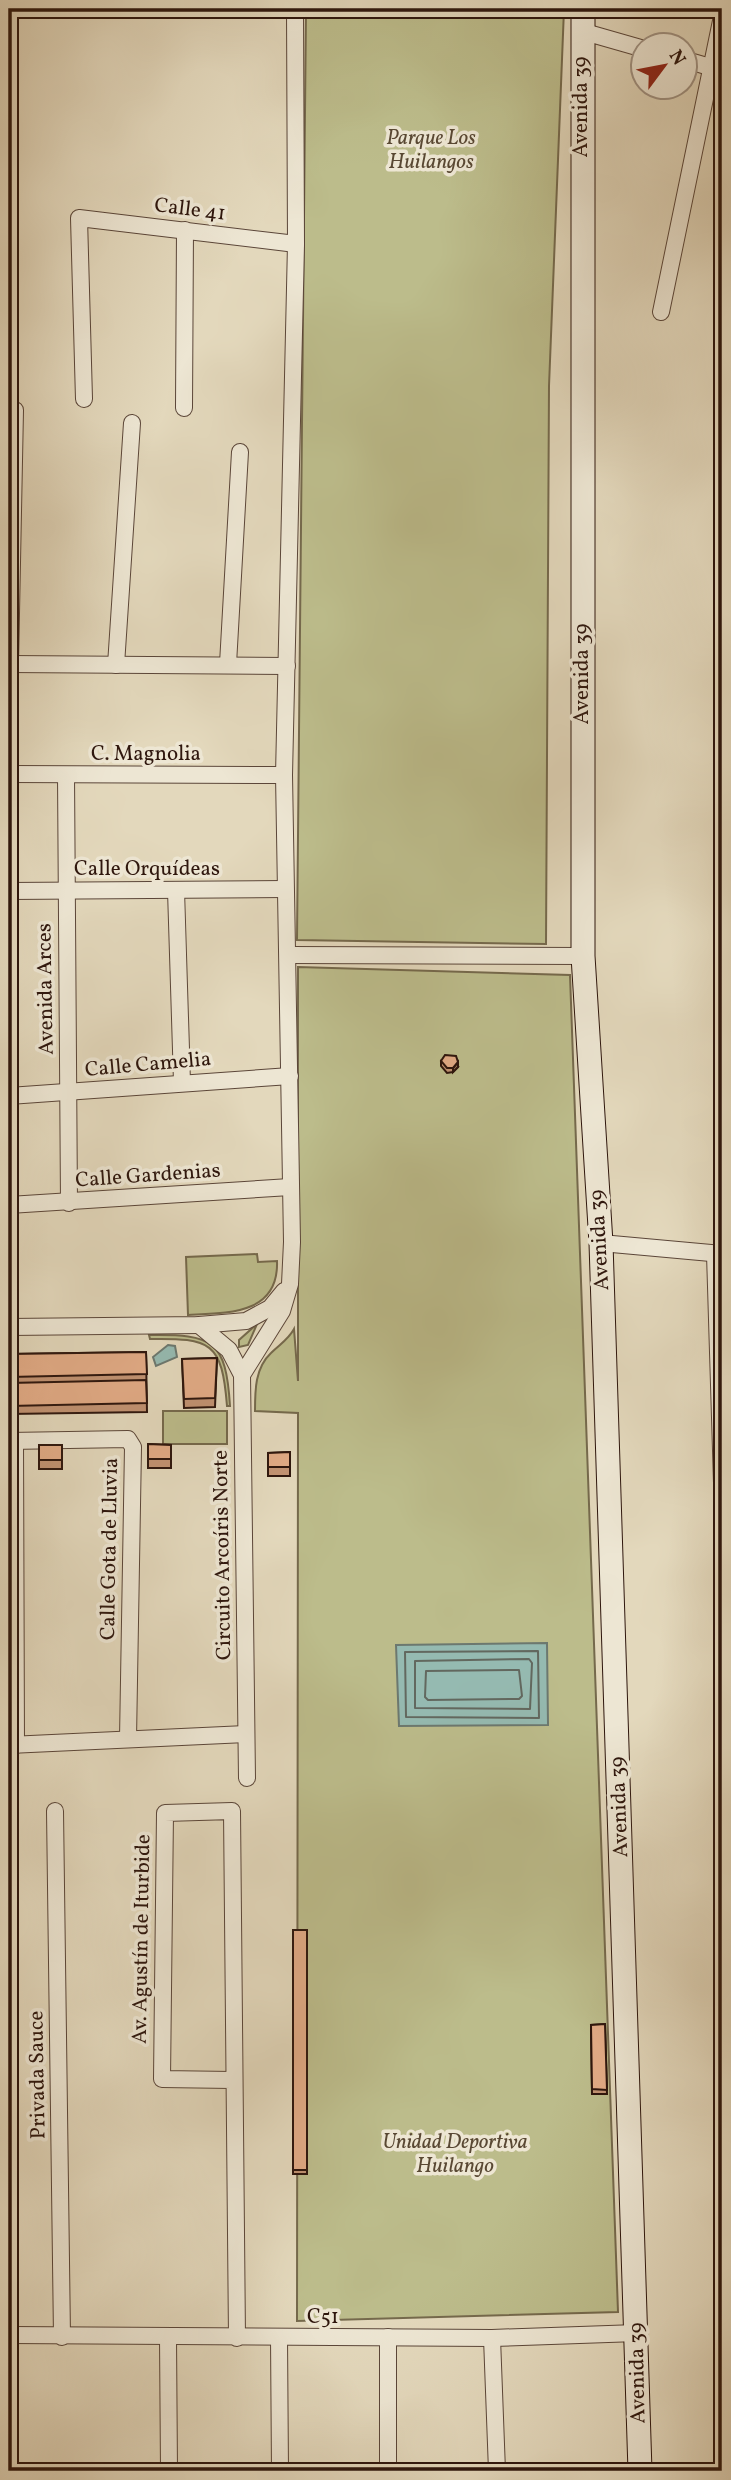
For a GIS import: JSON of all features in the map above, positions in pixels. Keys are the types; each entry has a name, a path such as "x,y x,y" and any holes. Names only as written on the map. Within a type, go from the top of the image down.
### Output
{"street":[{"path":"242,1375 282,1311 290,1284 289,955 285,889 284,775 296,244 295,9"},
{"path":"661,312 717,69 722,16"},
{"path":"582,20 630,43"},
{"name":"Avenida 39","path":"582,20 583,956 601,1243 640,2471"},
{"path":"700,64 717,69"},
{"name":"Calle 41","path":"84,399 79,218 296,244"},
{"path":"184,408 185,230"},
{"path":"15,410 10,664 287,666"},
{"path":"116,665 132,422"},
{"path":"228,664 240,453"},
{"name":"C. Magnolia","path":"9,774 284,775"},
{"name":"Avenida Arces","path":"66,775 69,1203"},
{"name":"Calle Orquídeas","path":"9,891 285,889"},
{"path":"176,890 182,1082"},
{"path":"289,955 583,956"},
{"name":"Calle Camelia","path":"9,1096 290,1076"},
{"name":"Calle Gardenias","path":"9,1205 290,1187"},
{"path":"601,1243 719,1254 722,1483"},
{"path":"9,1327 199,1325 246,1321 270,1308 290,1284"},
{"path":"199,1325 229,1350 242,1375"},
{"name":"Circuito Arcoíris Norte","path":"242,1375 247,1778"},
{"name":"Calle Gota de Lluvia","path":"12,1441 128,1439 133,1447 128,1740"},
{"path":"12,1441 13,1745 246,1734"},
{"name":"Privada Sauce","path":"55,1811 62,2337"},
{"name":"Av. Agustín de Iturbide","path":"232,2080 162,2079 165,1813 232,1811 232,2080 237,2338"},
{"name":"C51","path":"9,2335 492,2338 637,2333"},
{"path":"388,2337 388,2471"},
{"path":"168,2338 169,2471"},
{"path":"279,2338 280,2471"},
{"path":"492,2338 497,2471"}],"green space":[{"name":"Parque Los Huilangos","path":"306,9 564,9 549,386 546,944 297,940"},
{"name":"Unidad Deportiva Huilango","path":"298,967 570,975 618,2312 297,2321 298,1413 255,1411 256,1387 262,1365 294,1329 298,1381"},
{"path":"257,1254 258,1262 277,1261 275,1279 269,1292 260,1301 248,1308 234,1311 188,1315 186,1257"},
{"path":"257,1324 248,1345 239,1347 239,1340"},
{"path":"149,1335 188,1336 212,1345 225,1367 230,1406 227,1406 225,1385 217,1356 210,1348 187,1340 150,1339"},
{"path":"163,1411 227,1411 227,1444 163,1444"}],"water":[{"path":"168,1345 175,1346 177,1357 156,1366 153,1357"},
{"path":"547,1643 548,1725 399,1726 396,1645"}],"building":[{"path":"445,1055 456,1056 458,1062 453,1068 447,1068 441,1061"},
{"path":"146,1352 147,1374 9,1377 9,1354"},
{"path":"217,1358 215,1398 184,1399 182,1359"},
{"path":"146,1380 147,1403 9,1406 9,1383"},
{"path":"148,1444 171,1445 171,1459 148,1459"},
{"path":"39,1445 62,1445 62,1460 39,1460"},
{"path":"290,1452 290,1467 268,1467 268,1453"},
{"path":"293,1930 307,1930 307,2170 293,2170"},
{"path":"605,2024 607,2090 592,2089 591,2025"}]}
